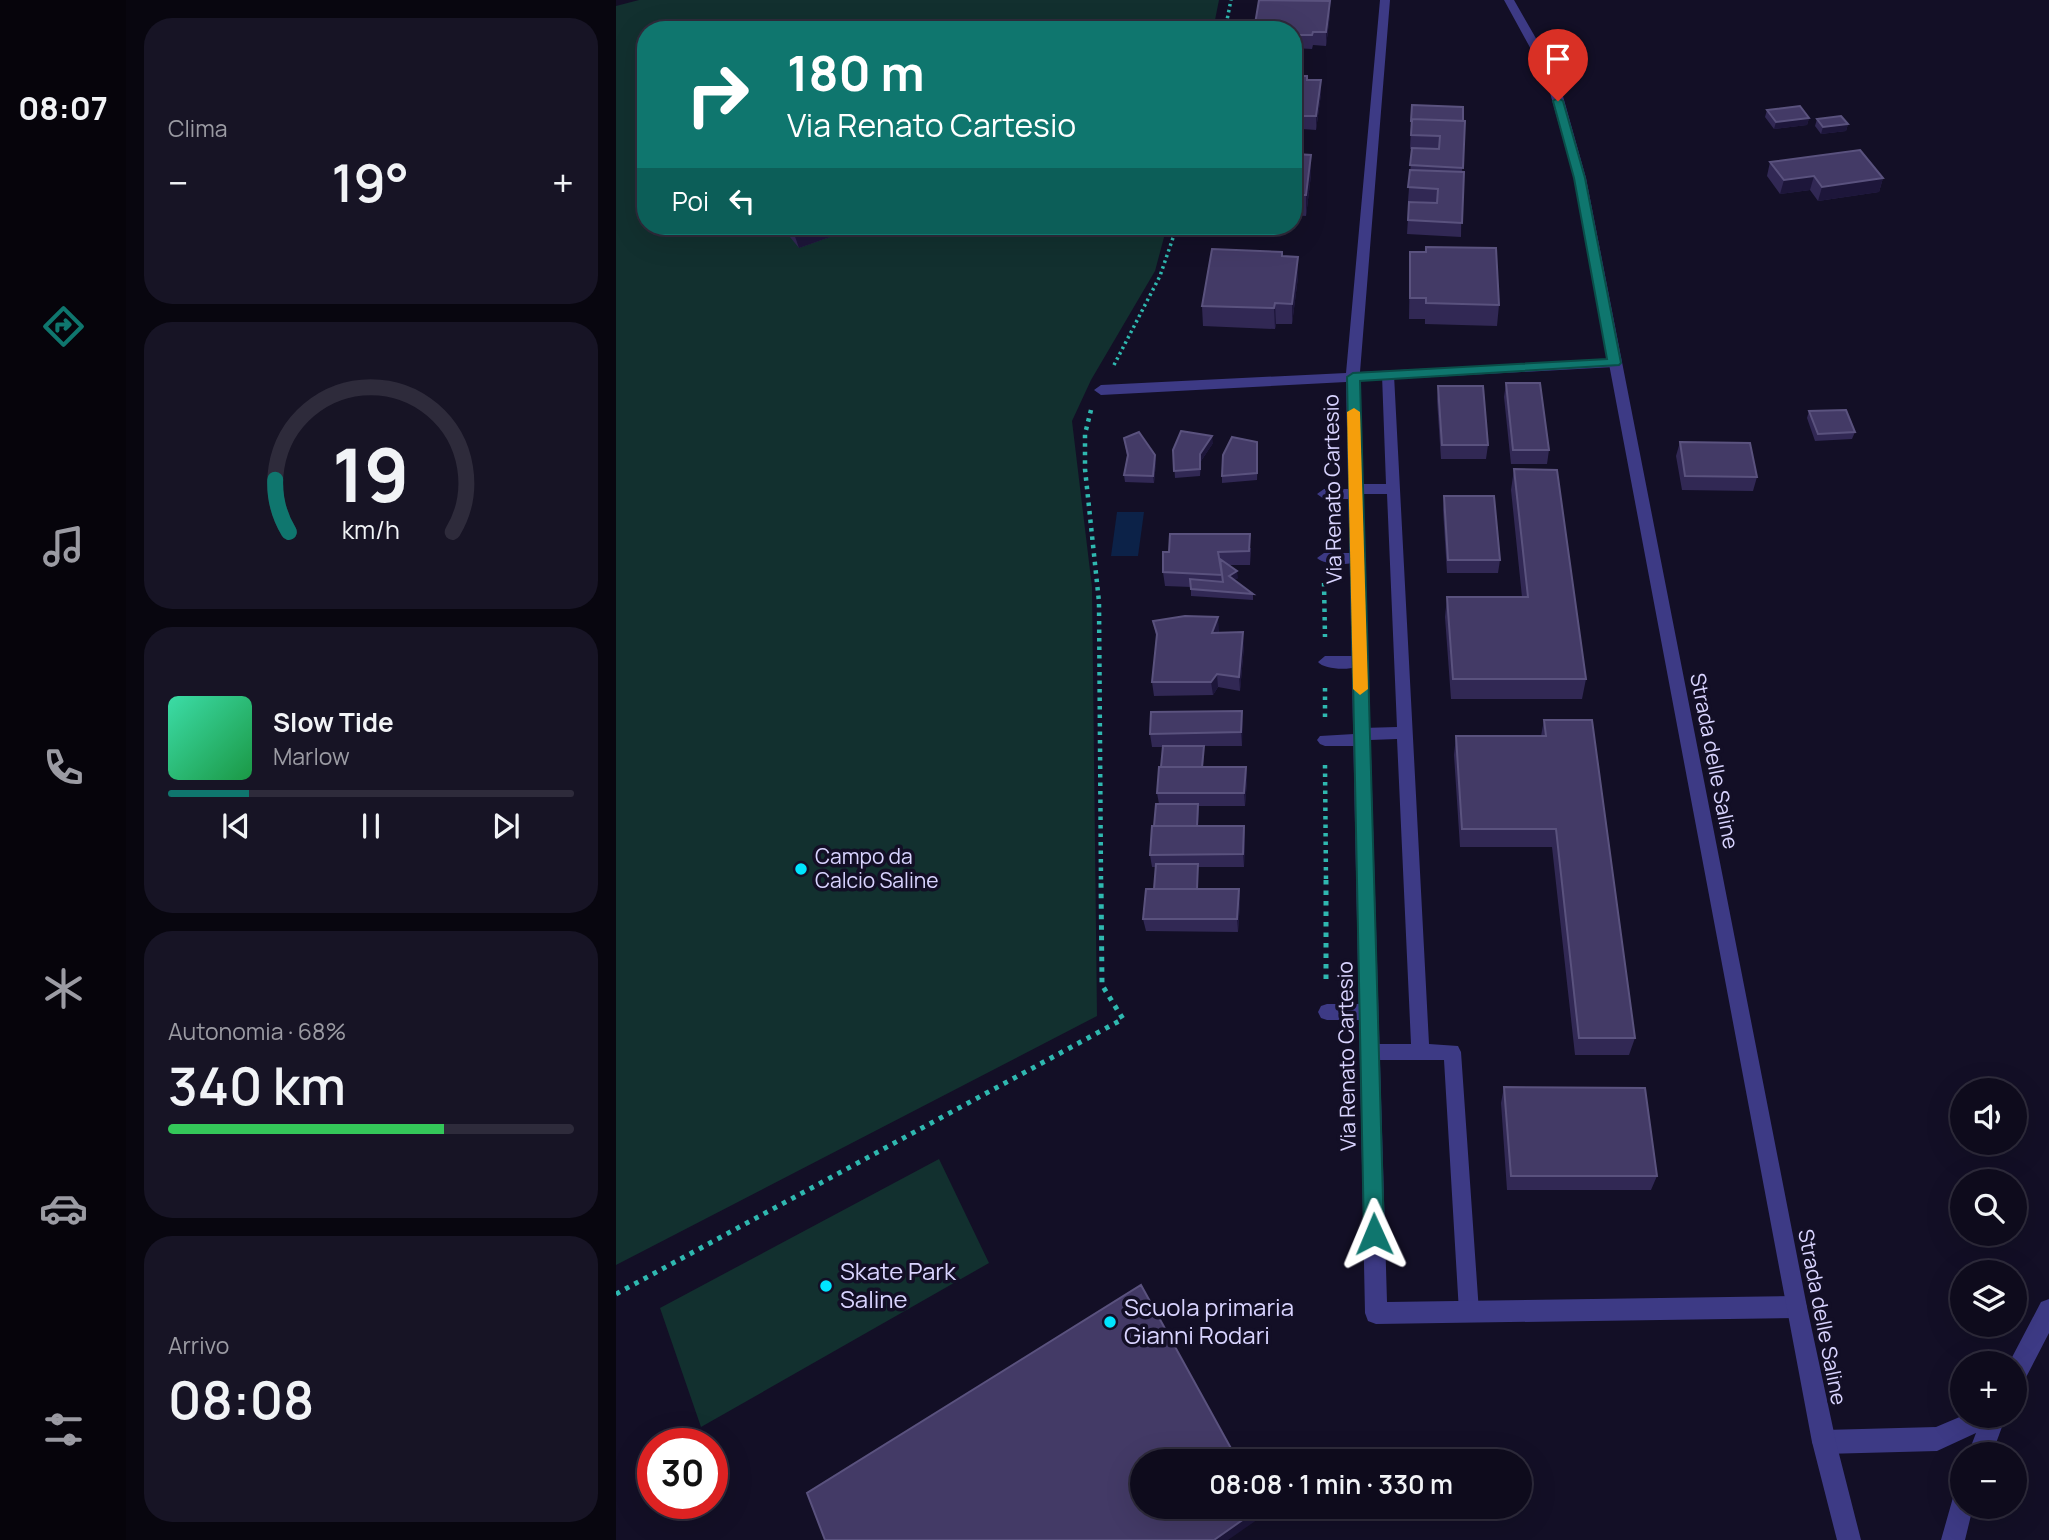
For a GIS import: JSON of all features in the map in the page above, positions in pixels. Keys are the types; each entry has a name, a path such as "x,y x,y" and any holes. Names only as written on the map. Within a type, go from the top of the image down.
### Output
{"street":[{"name":"Via Renato Cartesio","path":"1385,0 1353,377 1376,1313 1796,1307"},
{"name":"Strada delle Saline","path":"1509,0 1551,75 1580,178 1796,1307 1824,1442 1849,1540"},
{"name":"Via Renato Cartesio","path":"1101,390 1614,363"},
{"path":"2027,1352 2049,1310"},
{"path":"1824,1442 1937,1438 1960,1428"},
{"path":"1953,1540 1958,1519"}],"lane":[{"path":"1388,375 1420,1052"},
{"path":"1324,494 1393,489"},
{"path":"1324,558 1357,558"},
{"path":"1325,662 1360,662"},
{"path":"1325,740 1405,733"},
{"path":"1326,1012 1368,1012"},
{"path":"1370,1052 1452,1052 1469,1312"}],"path":[{"path":"1227,21 1231,0"},
{"path":"616,1294 1123,1018 1102,985 1099,601 1085,469 1085,434 1088,417 1160,276 1174,235"},
{"path":"1324,558 1326,1012"}],"green space":[{"path":"639,0 1219,0 1215,21 637,21 637,235 1165,235 1155,271 1091,380 1072,421 1092,587 1097,1016 616,1265 616,6"},
{"name":"Skate Park Saline","path":"939,1159 989,1263 701,1427 660,1308"}],"water":[{"path":"1117,512 1144,512 1138,556 1111,556"}],"building":[{"path":"1259,0 1330,1 1326,32 1302,35 1302,21 1256,21"},
{"path":"1302,76 1307,76 1307,80 1321,80 1316,116 1302,116"},
{"path":"1412,105 1463,107 1463,121 1411,121"},
{"path":"1800,106 1809,118 1776,122 1767,110"},
{"path":"1841,116 1848,124 1823,127 1817,119"},
{"path":"1412,119 1465,121 1463,168 1410,165 1412,148 1439,149 1440,136 1411,135"},
{"path":"1860,150 1883,178 1822,187 1814,176 1784,180 1770,162"},
{"path":"1302,154 1311,155 1306,195 1302,195"},
{"path":"1410,170 1464,172 1462,223 1408,220 1409,202 1437,203 1438,189 1408,187"},
{"path":"1426,247 1496,248 1499,305 1426,303 1426,298 1410,298 1410,252 1426,252"},
{"path":"1212,249 1282,252 1282,256 1298,257 1292,304 1275,303 1274,308 1202,306"},
{"path":"1506,383 1540,383 1549,450 1513,450"},
{"path":"1438,386 1483,386 1488,445 1442,445"},
{"path":"1846,410 1855,432 1818,434 1809,411"},
{"path":"1181,431 1212,436 1200,454 1200,469 1174,471 1173,450"},
{"path":"1139,432 1155,455 1153,476 1124,475 1128,455 1124,438"},
{"path":"1232,437 1257,442 1257,473 1222,476 1223,455"},
{"path":"1680,442 1750,443 1757,477 1685,476"},
{"path":"1514,469 1557,470 1586,679 1453,679 1447,597 1528,597"},
{"path":"1444,496 1494,496 1500,560 1448,560"},
{"path":"1170,534 1250,534 1249,551 1218,552 1222,575 1163,572 1163,552 1169,552"},
{"path":"1220,559 1237,571 1229,576 1253,594 1191,589 1190,579 1223,582"},
{"path":"1185,616 1218,617 1212,633 1243,632 1239,677 1217,674 1211,682 1152,682 1157,634 1153,621"},
{"path":"1242,711 1241,732 1150,734 1151,712"},
{"path":"1544,720 1592,720 1635,1038 1579,1038 1556,829 1462,829 1456,736 1546,736"},
{"path":"1163,746 1204,746 1202,767 1161,767"},
{"path":"1159,767 1246,767 1244,793 1157,793"},
{"path":"1156,804 1198,804 1197,826 1154,826"},
{"path":"1152,826 1244,826 1243,854 1150,855"},
{"path":"1156,864 1198,864 1197,889 1154,889"},
{"path":"1146,889 1239,889 1237,919 1143,919"},
{"path":"1504,1087 1645,1088 1657,1176 1511,1176"},
{"path":"1141,1285 1231,1449 1130,1449 1130,1519 1244,1519 1214,1540 825,1540 807,1493"}],"slow traffic":[{"path":"1354,412 1360,689"}],"place":[{"name":"Campo da Calcio Saline","path":"801,869"},
{"name":"Skate Park Saline","path":"826,1286"},
{"name":"Scuola primaria Gianni Rodari","path":"1110,1322"}],"route":[{"path":"1374,1234 1353,377 1614,363 1580,178 1558,101"}]}
